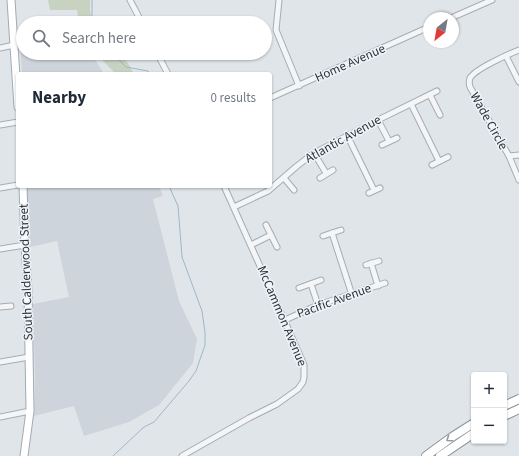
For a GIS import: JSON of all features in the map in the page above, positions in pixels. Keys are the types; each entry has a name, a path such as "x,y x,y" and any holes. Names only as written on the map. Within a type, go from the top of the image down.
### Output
{"highway":[{"path":"507,405 519,399"},
{"path":"507,415 519,409"},
{"path":"426,456 471,425"},
{"path":"440,456 471,435"},
{"path":"445,456 456,444"}],"main road":[{"path":"11,0 16,76"},
{"name":"South Calderwood Street","path":"23,188 28,291 30,411 24,456"}],"street":[{"path":"130,0 138,16"},
{"path":"279,0 276,30 299,86"},
{"path":"459,14 492,0"},
{"name":"Home Avenue","path":"272,97 423,30"},
{"path":"0,48 14,45"},
{"path":"519,50 506,56 519,82"},
{"name":"Wade Circle","path":"506,56 477,71 470,78 469,83 509,156 519,180"},
{"path":"161,60 167,72"},
{"name":"Atlantic Avenue","path":"272,187 314,153 436,91"},
{"path":"430,95 440,115"},
{"path":"411,104 439,161"},
{"path":"378,120 390,141"},
{"path":"0,125 16,122"},
{"path":"347,135 372,192 380,188"},
{"path":"382,145 397,138"},
{"path":"314,153 326,173"},
{"path":"509,156 519,155"},
{"path":"432,165 448,157"},
{"path":"320,178 333,170"},
{"path":"284,178 294,190"},
{"path":"0,188 16,185"},
{"name":"McCammon Avenue","path":"182,456 277,404 298,389 303,382 305,372 304,365 285,320 225,188"},
{"name":"Atlantic Avenue","path":"234,207 261,195 270,188"},
{"path":"266,224 277,247"},
{"path":"323,236 341,230"},
{"path":"332,233 352,295"},
{"path":"251,245 271,235"},
{"path":"0,249 25,245"},
{"path":"378,286 368,264 379,261"},
{"path":"299,288 321,280"},
{"name":"Pacific Avenue","path":"285,320 318,305 385,283"},
{"path":"311,284 318,305"},
{"path":"0,307 11,306"},
{"path":"0,362 29,357"},
{"path":"0,417 30,411"}],"shaded area":[{"path":"21,60 95,60 103,72 22,72"},
{"path":"27,188 160,188 163,196 153,199 179,301 197,339 193,363 159,405 129,422 84,436 74,406 34,416 35,379 33,304 69,297 57,241 30,247"}],"green space":[{"path":"48,0 90,0 91,16 78,16 77,10 50,10"},
{"path":"102,60 125,60 133,72 114,72"}],"waterway":[{"path":"92,0 92,16"},
{"path":"119,60 126,67 148,72"},
{"path":"113,456 144,427 154,422 189,381 196,371 205,345 202,311 182,257 178,206 170,188"}]}
